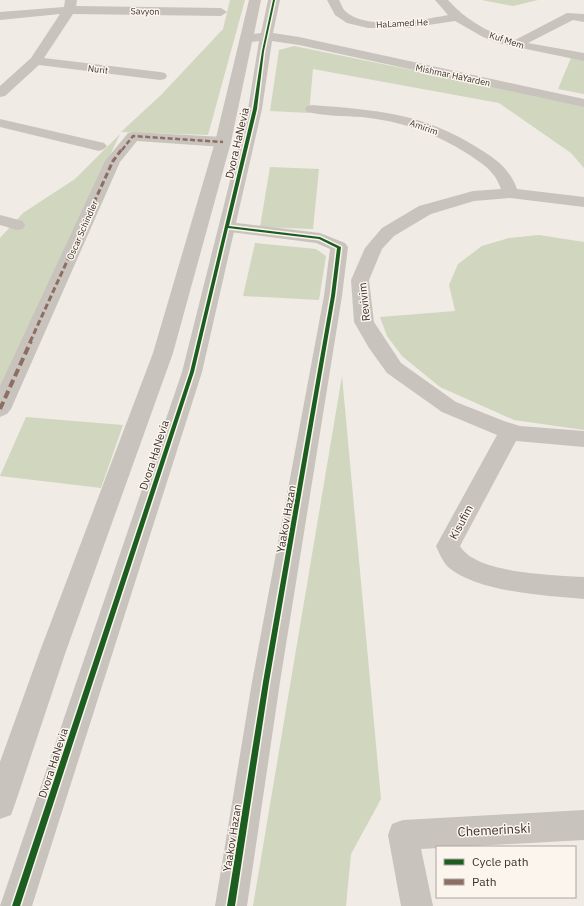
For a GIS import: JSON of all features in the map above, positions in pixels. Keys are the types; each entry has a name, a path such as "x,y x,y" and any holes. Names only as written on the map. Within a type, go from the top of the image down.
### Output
{"street":[{"name":"Dvora HaNevia","path":"16,906 192,372 228,227 255,109 259,39 255,0"},
{"name":"Dvora HaNevia","path":"0,804 53,651 163,353 223,142 274,0"},
{"name":"HaLamed He","path":"333,0 334,5 347,19 357,23 380,26 419,24 457,17"},
{"name":"Kuf Mem","path":"441,0 457,17 479,30 516,44 584,57"},
{"name":"Savyon","path":"0,16 70,5 221,12"},
{"path":"0,93 36,61 70,5"},
{"path":"516,44 571,16 584,18"},
{"name":"Mishmar HaYarden","path":"259,39 322,47 584,103"},
{"name":"Nurit","path":"36,61 160,76"},
{"name":"Amirim","path":"312,109 392,118 415,123 440,133 460,143 494,164 505,176 510,193"},
{"path":"0,123 99,146"},
{"name":"Oscar Schindler","path":"0,409 113,161 133,136 223,142"},
{"name":"Revivim","path":"584,202 510,193 473,196 425,210 388,232 374,248 360,280 364,322 376,344 394,368 449,407 510,431 520,434 584,439"},
{"path":"0,220 17,225"},
{"name":"Yaakov Hazan","path":"228,227 320,238 339,247 333,301 266,682 231,906"},
{"name":"Kisufim","path":"510,431 448,546 456,560 476,572 547,585 584,588"},
{"name":"Chemerinski","path":"417,906 403,835 584,825"}],"green space":[{"path":"230,0 245,0 208,135 121,132 161,95 223,29"},
{"path":"482,0 538,0 513,6"},
{"path":"294,46 584,105 584,168 571,153 499,103 313,69 309,113 270,111 279,50"},
{"path":"571,58 584,60 584,94 558,89"},
{"path":"120,134 0,391 0,238 23,213 75,179"},
{"path":"270,167 319,169 313,229 260,227"},
{"path":"539,235 584,242 584,430 514,420 440,387 402,356 387,336 380,317 455,311 449,285 458,264 482,246 509,238"},
{"path":"255,243 316,249 326,256 319,300 243,296"},
{"path":"342,376 381,799 351,854 346,906 253,906"},
{"path":"26,417 123,425 101,488 0,476"}],"marked path":[{"path":"0,409 113,161 133,136 223,142"}],"cycle path":[{"path":"16,906 192,372 255,109 263,51 274,0"},
{"path":"228,227 320,238 339,247 333,296 266,682 231,906"}]}
